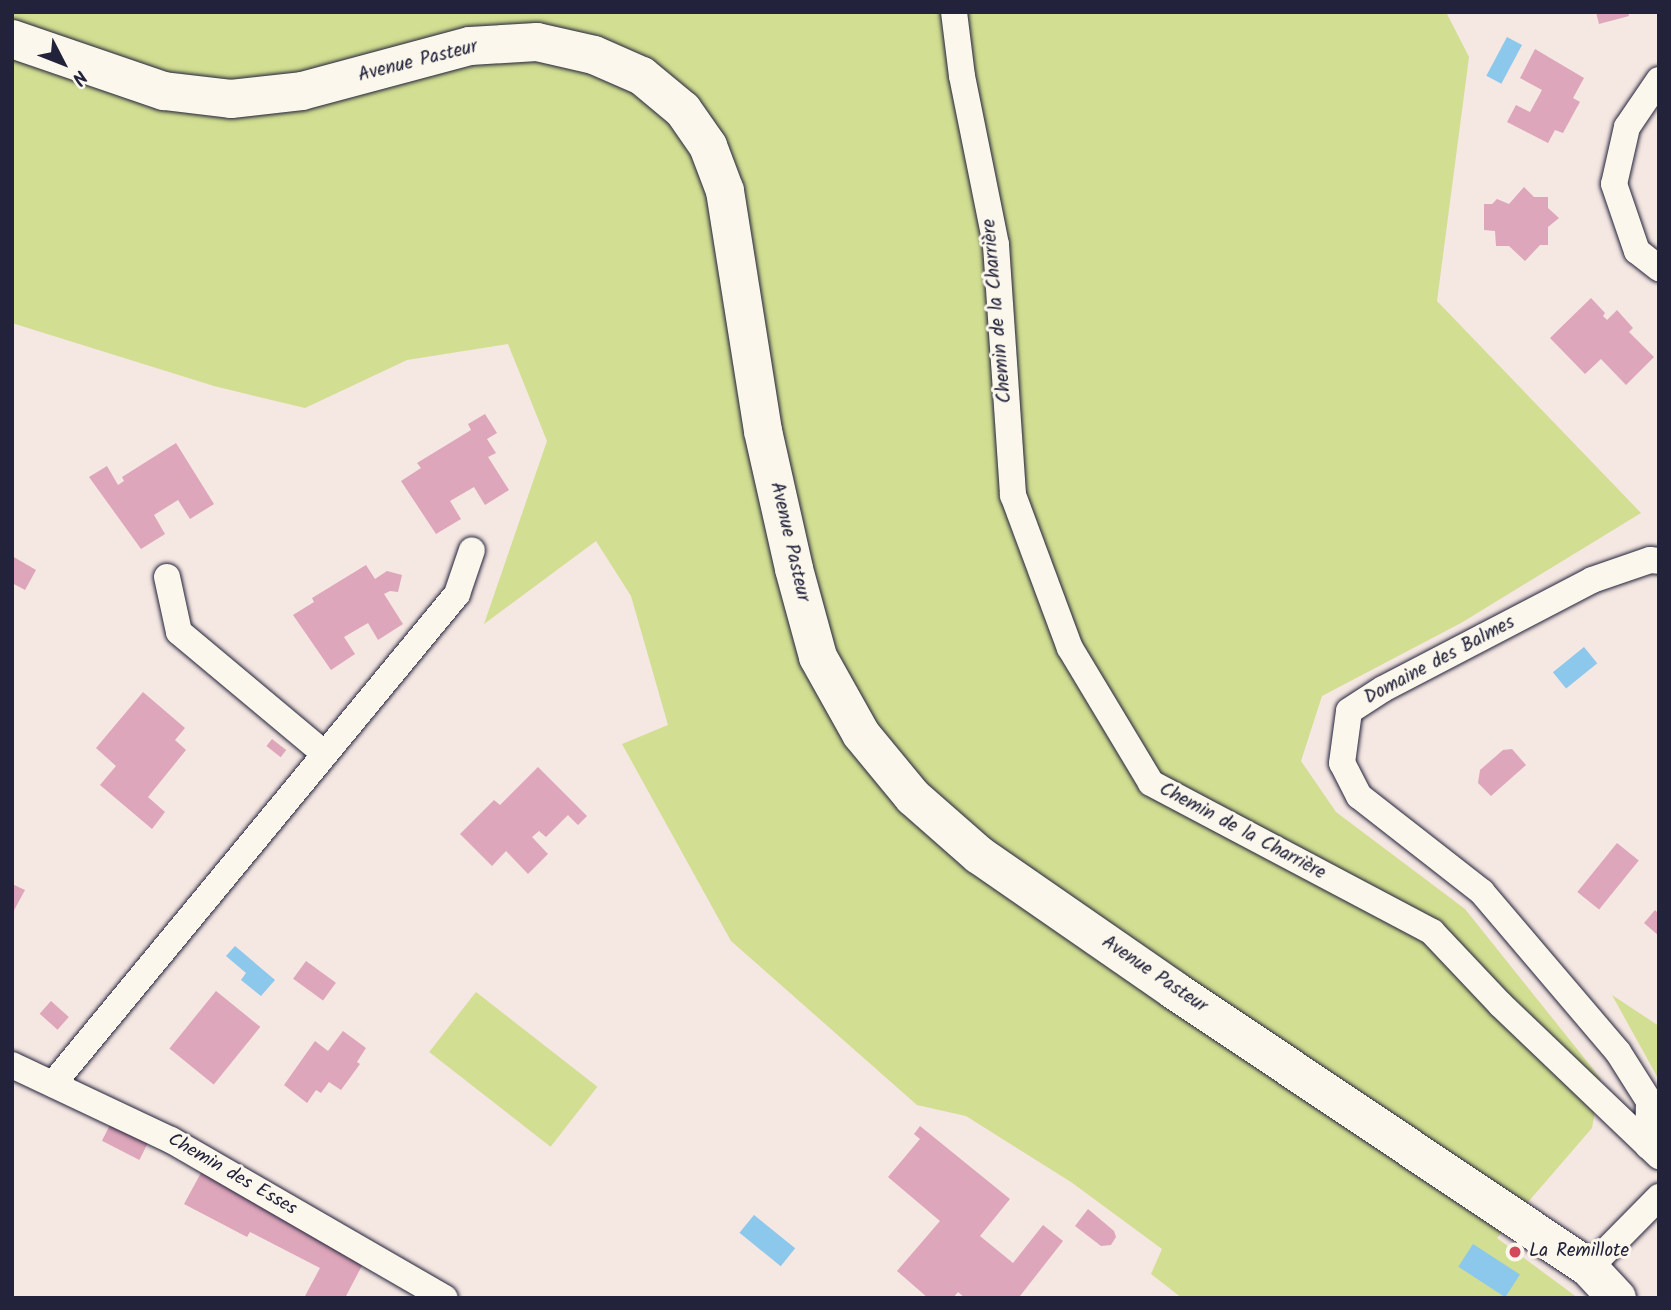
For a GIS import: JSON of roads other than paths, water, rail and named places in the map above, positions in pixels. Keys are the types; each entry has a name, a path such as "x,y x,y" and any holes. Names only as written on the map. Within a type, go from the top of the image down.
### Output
{"main road":[{"name":"Avenue Pasteur","path":"12,39 163,91 231,99 302,91 458,49 483,45 537,42 594,55 642,76 682,110 708,146 724,191 763,431 794,569 818,657 861,734 913,797 979,855 1174,990 1589,1268 1617,1298"}],"street":[{"name":"Chemin de la Charrière","path":"954,12 961,76 996,245 1013,495 1070,648 1151,783 1432,932 1500,1004 1653,1151"},
{"path":"1659,80 1627,127 1614,184 1637,251 1659,268"},
{"path":"53,1084 457,594 472,550"},
{"name":"Domaine des Balmes","path":"1653,1151 1649,1101 1618,1052 1482,892 1359,796 1342,762 1349,711 1372,696 1592,580 1650,560 1659,561"},
{"path":"167,577 179,632 325,754"},
{"name":"Chemin des Esses","path":"12,1065 171,1140 445,1298"},
{"path":"1589,1268 1659,1197"}],"water":[{"path":"1507,37 1522,45 1501,84 1486,76"},
{"path":"1584,647 1597,663 1566,688 1553,672"},
{"path":"235,946 275,980 261,996 241,980 246,973 226,956"},
{"path":"754,1215 795,1248 781,1266 740,1233"},
{"path":"1473,1244 1520,1274 1505,1297 1458,1267"}],"place":[{"name":"La Remillote","path":"1515,1252"}]}
